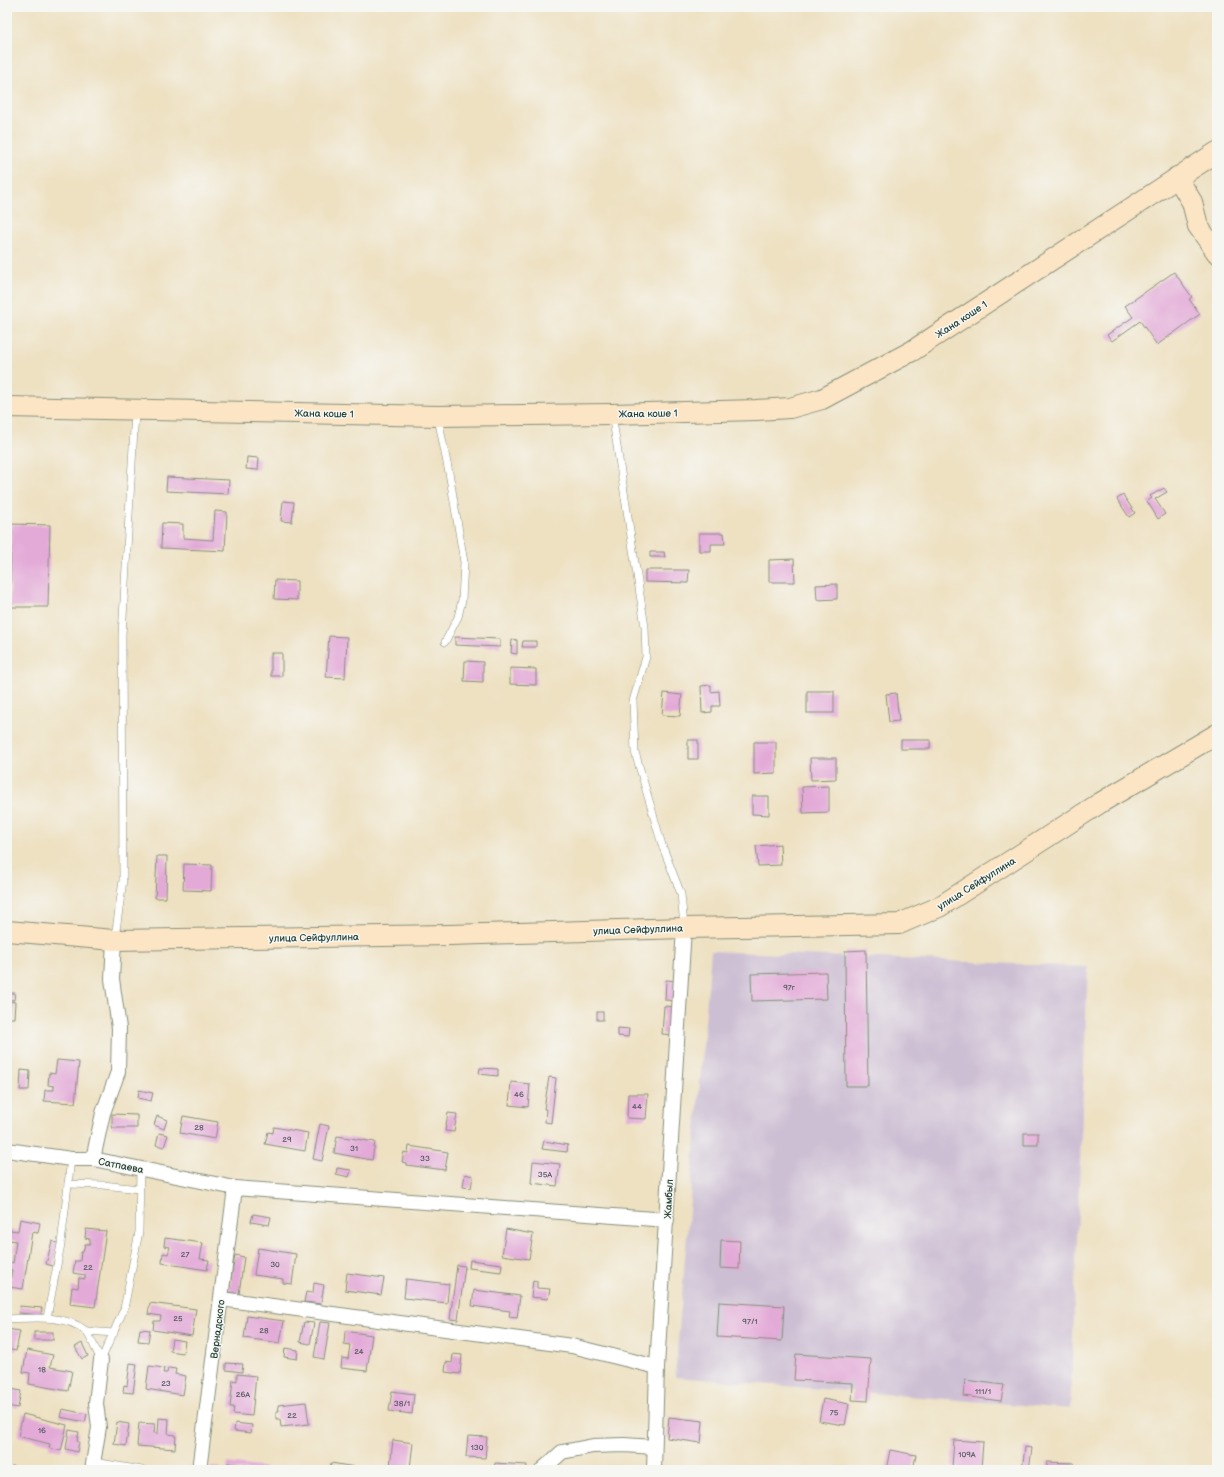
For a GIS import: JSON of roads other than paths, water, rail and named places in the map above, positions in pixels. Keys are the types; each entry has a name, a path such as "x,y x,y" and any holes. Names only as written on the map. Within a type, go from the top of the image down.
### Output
{"street":[{"name":"Жана коше 1","path":"7,407 438,416 612,414 790,408 822,400 912,351 1217,152"},
{"path":"1177,177 1192,202 1198,226 1217,253"},
{"name":"улица Сейфуллина","path":"7,931 114,940 450,935 684,928 898,924 940,907 1100,802 1217,734"},
{"name":"Жамбыл","path":"654,1470 657,1367 684,928"},
{"path":"93,1159 103,1113 118,1072 119,1028 112,979 114,940"},
{"name":"Сатпаева","path":"7,1150 71,1160 93,1159 235,1188 667,1220"},
{"name":"Вернадского","path":"199,1470 235,1188"},
{"path":"221,1299 572,1346 657,1367"},
{"path":"93,1466 99,1427 96,1402 101,1360"},
{"path":"542,1470 562,1452 593,1446 624,1445 654,1447"}],"lane":[{"path":"114,940 123,880 122,635 135,409"},
{"path":"612,414 645,627 646,656 633,701 635,752 662,845 681,894 684,928"},
{"path":"438,416 464,562 462,600 458,616 445,642"},
{"path":"47,1318 61,1244 71,1160"},
{"path":"101,1360 124,1309 139,1232 140,1168"},
{"path":"68,1184 103,1185 139,1189"},
{"path":"7,1319 47,1318 70,1323 86,1331 114,1333"},
{"path":"86,1331 101,1360"},
{"path":"93,1466 142,1470"}]}
